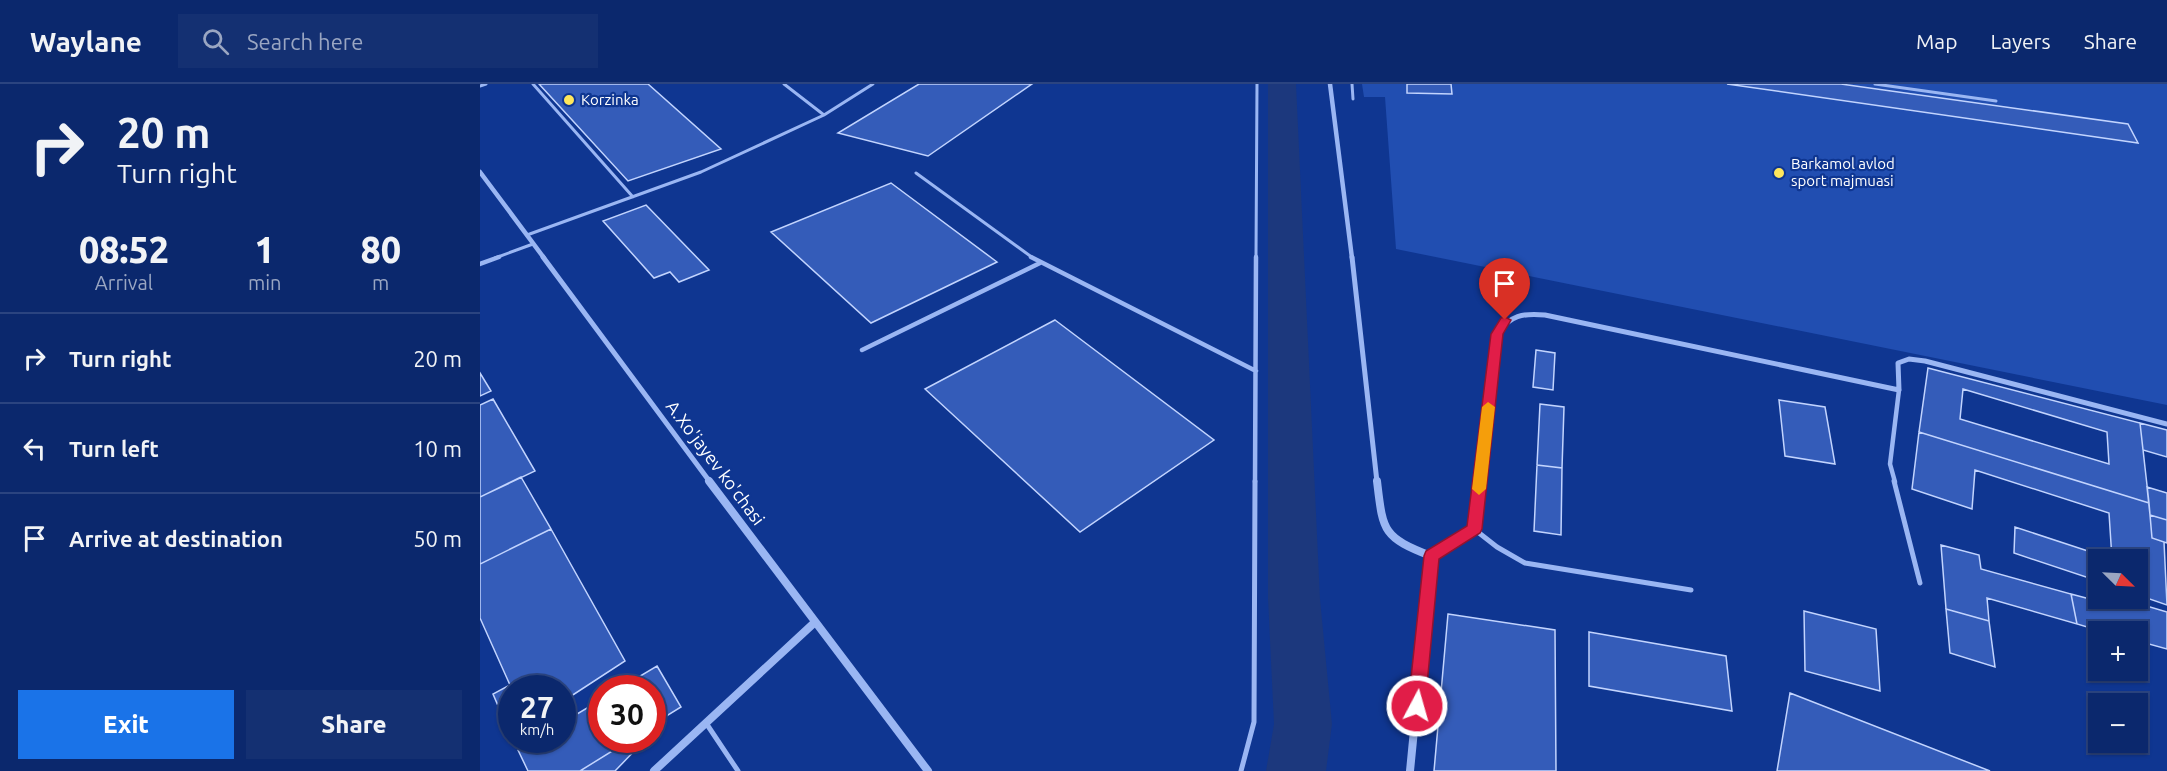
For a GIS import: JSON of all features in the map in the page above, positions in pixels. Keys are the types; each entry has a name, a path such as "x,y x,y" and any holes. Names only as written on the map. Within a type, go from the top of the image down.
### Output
{"street":[{"path":"1330,84 1339,139 1381,516 1384,528 1391,539 1431,556"},
{"name":"A.Xo'jayev ko'chasi","path":"480,172 814,623 928,771"},
{"path":"1431,556 1474,529 1497,334 1505,320 1523,313 1545,315 1899,390 1898,363 1909,360 1925,361 2167,424"},
{"path":"1410,771 1431,556"},
{"path":"654,771 814,623"}],"lane":[{"path":"480,86 486,84"},
{"path":"533,84 633,197"},
{"path":"784,84 824,115"},
{"path":"527,235 701,172 824,115 873,84"},
{"path":"1240,771 1254,722 1257,84"},
{"path":"1352,84 1353,99"},
{"path":"1875,84 1996,101"},
{"path":"916,173 1040,263 1256,371"},
{"path":"480,264 533,244"},
{"path":"862,350 1040,263"},
{"path":"1899,390 1890,464 1920,583"},
{"path":"1474,529 1509,555 1525,562 1690,590"},
{"path":"706,723 738,771"}],"shaded area":[{"name":"Barkamol avlod sport majmuasi","path":"1362,84 2167,84 2167,405 1396,249 1385,97 1364,97"}],"building":[{"path":"539,84 648,84 721,149 628,181"},
{"path":"919,84 1032,84 928,156 838,133"},
{"path":"1407,84 1451,84 1452,94 1407,93"},
{"path":"1727,84 1841,84 2128,124 2138,143"},
{"path":"891,183 997,262 871,323 771,232"},
{"path":"646,205 709,270 679,282 670,272 654,278 603,221"},
{"path":"1055,320 1214,440 1080,532 925,389"},
{"path":"1536,350 1555,353 1553,390 1533,387"},
{"path":"1928,368 2140,423 2149,503 1919,432","holes":["1963,389 2107,432 2109,464 1960,419"]},
{"path":"480,373 491,391 480,396"},
{"path":"493,399 535,471 480,497 480,405"},
{"path":"1779,400 1825,407 1835,464 1785,456"},
{"path":"1540,404 1564,407 1562,468 1537,465"},
{"path":"2140,423 2167,430 2167,457 2143,450"},
{"path":"1919,432 2149,503 2152,538 2164,542 2167,605 2148,598 2148,549 2111,549 2109,513 1975,470 1972,509 1912,489"},
{"path":"1537,465 1562,468 1561,535 1534,531"},
{"path":"521,477 551,529 480,564 480,497"},
{"path":"2147,487 2167,493 2167,520 2150,515"},
{"path":"2150,515 2167,520 2167,543 2152,538"},
{"path":"2015,527 2088,551 2088,578 2014,553"},
{"path":"551,529 625,661 603,675 588,675 588,685 576,693 576,675 506,675 480,618 480,564"},
{"path":"1941,545 1979,555 1981,569 2071,594 2077,624 1987,598 1989,621 1946,609"},
{"path":"2071,594 2088,599 2088,609 2131,610 2148,609 2148,606 2167,612 2167,649 2148,644 2148,621 2088,621 2088,627 2077,624"},
{"path":"1946,609 1989,621 1995,667 1950,653"},
{"path":"1804,611 1876,629 1880,691 1805,671"},
{"path":"1448,614 1555,630 1556,771 1434,771"},
{"path":"1589,632 1726,656 1732,711 1589,686"},
{"path":"657,666 662,675 642,675"},
{"path":"666,681 681,707 666,716"},
{"path":"498,691 498,706 493,694"},
{"path":"1790,693 1990,771 1777,771"},
{"path":"588,707 588,753 609,753 580,771 528,771 519,753 576,753 576,715"},
{"path":"609,753 632,753 615,771 580,771"}],"waterway":[{"path":"1282,84 1294,599 1303,724 1296,771"}],"slow traffic":[{"path":"1479,489 1488,407"}],"place":[{"name":"Korzinka","path":"569,100"},
{"name":"Barkamol avlod sport majmuasi","path":"1779,173"}],"route":[{"path":"1417,706 1431,556 1474,529 1497,334 1505,320"}]}
